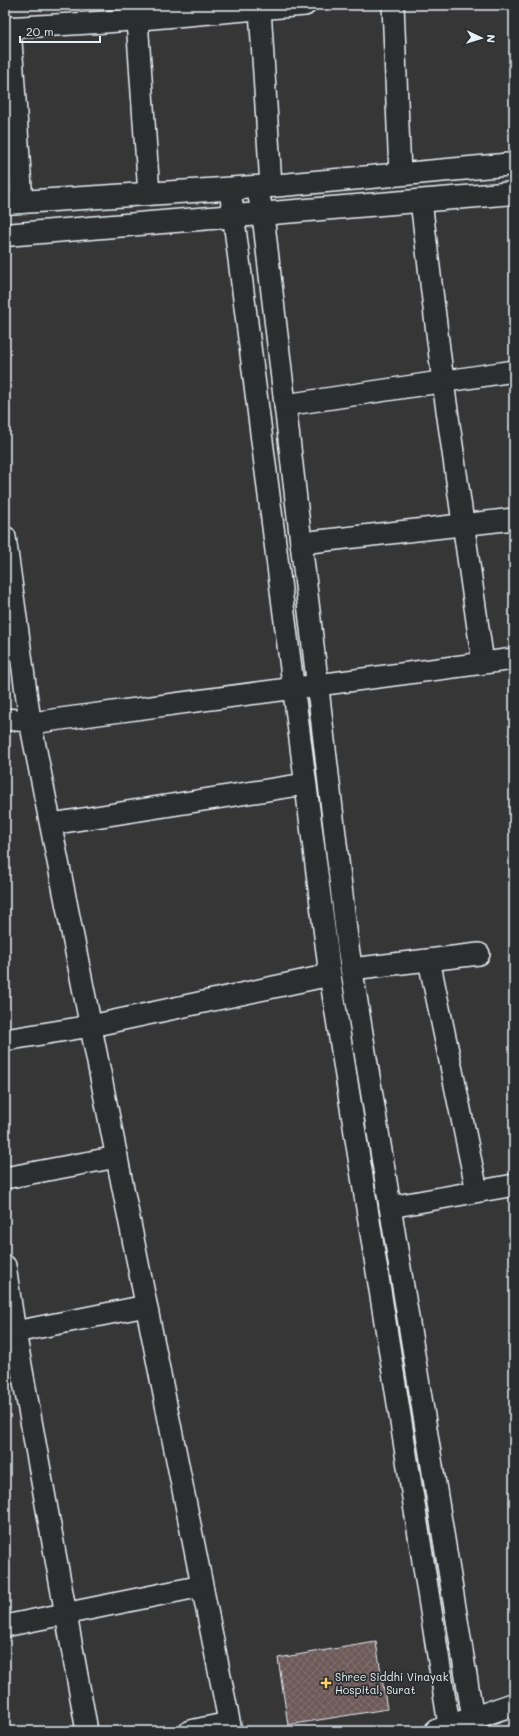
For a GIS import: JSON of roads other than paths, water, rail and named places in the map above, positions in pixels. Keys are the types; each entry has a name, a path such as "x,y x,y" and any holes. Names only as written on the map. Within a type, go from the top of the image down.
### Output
{"street":[{"path":"305,5 251,8 137,20 104,14 8,28 13,202 230,189 514,164"},
{"path":"393,5 400,174"},
{"path":"251,8 264,186 263,215 351,970 474,1725"},
{"path":"137,20 149,194"},
{"path":"230,189 330,975 445,1730 474,1725 514,1704"},
{"path":"5,235 263,215 514,193"},
{"path":"421,201 443,382 483,663"},
{"path":"285,405 514,371"},
{"path":"301,543 514,519"},
{"path":"5,537 30,721 230,1727 190,1731"},
{"path":"5,719 30,721 53,720 514,659"},
{"path":"51,824 305,784"},
{"path":"351,970 479,954"},
{"path":"428,960 477,1191"},
{"path":"5,1040 91,1026 330,975"},
{"path":"5,1178 117,1157"},
{"path":"390,1207 514,1185"},
{"path":"5,1266 10,1333 66,1613 86,1731"},
{"path":"10,1333 146,1306"},
{"path":"5,1626 202,1586"}],"place":[{"name":"Shree Siddhi Vinayak Hospital, Surat","path":"326,1683"}]}
